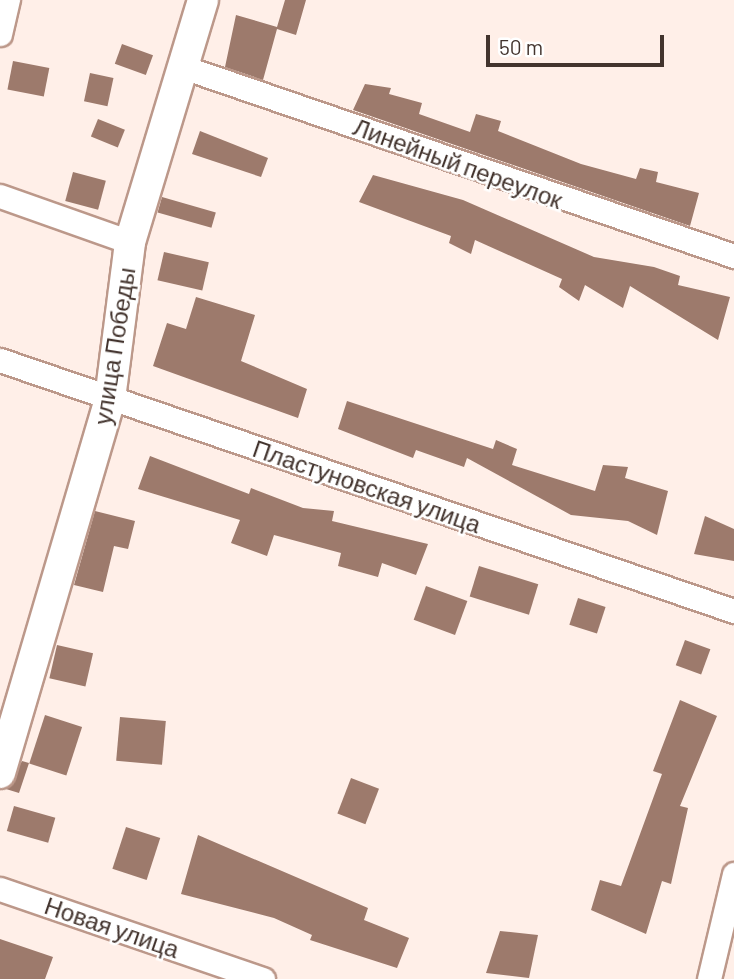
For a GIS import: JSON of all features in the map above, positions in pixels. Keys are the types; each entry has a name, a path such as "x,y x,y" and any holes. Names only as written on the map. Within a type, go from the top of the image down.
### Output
{"street":[{"path":"0,34 8,0"},
{"name":"улица Победы","path":"0,773 110,399 130,242 204,0"},
{"name":"Линейный переулок","path":"183,67 734,256"},
{"path":"0,196 130,242"},
{"name":"Пластуновская улица","path":"0,360 734,611"},
{"path":"709,979 734,874"},
{"name":"Новая улица","path":"0,889 263,979"}],"building":[{"path":"285,0 306,0 296,35 277,29 263,80 225,67 236,15 277,27"},
{"path":"122,44 153,55 146,75 115,64"},
{"path":"13,61 49,68 44,97 7,89"},
{"path":"90,73 113,78 107,106 84,101"},
{"path":"365,84 391,88 389,94 422,103 419,114 470,132 476,114 501,121 498,131 581,164 636,179 640,168 658,172 656,182 699,193 690,226 353,110"},
{"path":"98,119 125,130 118,147 91,137"},
{"path":"200,131 268,158 261,177 192,154"},
{"path":"73,172 106,181 98,210 65,201"},
{"path":"373,175 463,200 594,257 654,267 680,276 678,285 730,297 718,340 630,286 623,308 585,285 579,301 559,287 562,279 475,240 471,254 449,243 451,236 359,202"},
{"path":"162,197 216,212 211,228 158,212"},
{"path":"164,252 209,262 202,291 157,280"},
{"path":"196,297 255,315 241,361 307,389 298,418 153,366 167,323 186,329"},
{"path":"347,401 493,449 496,440 517,449 512,465 595,491 603,465 628,467 625,478 668,491 657,535 628,521 571,515 467,458 464,467 416,450 413,458 338,429"},
{"path":"150,456 249,494 251,488 303,508 334,511 332,521 428,544 416,575 382,563 378,577 338,566 341,553 274,535 267,556 231,543 240,520 138,489"},
{"path":"95,511 135,521 128,549 114,546 103,592 74,585"},
{"path":"705,516 734,529 734,561 694,554"},
{"path":"479,566 538,584 529,615 470,597"},
{"path":"426,586 467,601 455,635 414,620"},
{"path":"578,598 606,607 597,634 569,625"},
{"path":"685,640 710,649 701,675 676,665"},
{"path":"57,645 93,653 85,686 49,678"},
{"path":"680,700 717,716 680,806 688,808 671,884 662,881 646,934 591,910 600,880 621,886 662,774 653,771"},
{"path":"45,715 82,727 66,776 29,764"},
{"path":"120,717 166,721 162,765 116,761"},
{"path":"22,761 29,763 19,793 6,789"},
{"path":"351,778 379,789 365,824 337,813"},
{"path":"14,806 55,818 48,843 7,831"},
{"path":"126,827 160,838 147,880 112,869"},
{"path":"198,835 368,908 364,920 409,938 397,968 310,940 312,935 274,918 181,894"},
{"path":"500,931 538,935 529,978 486,973"},
{"path":"0,939 53,957 45,979 0,979"}]}
